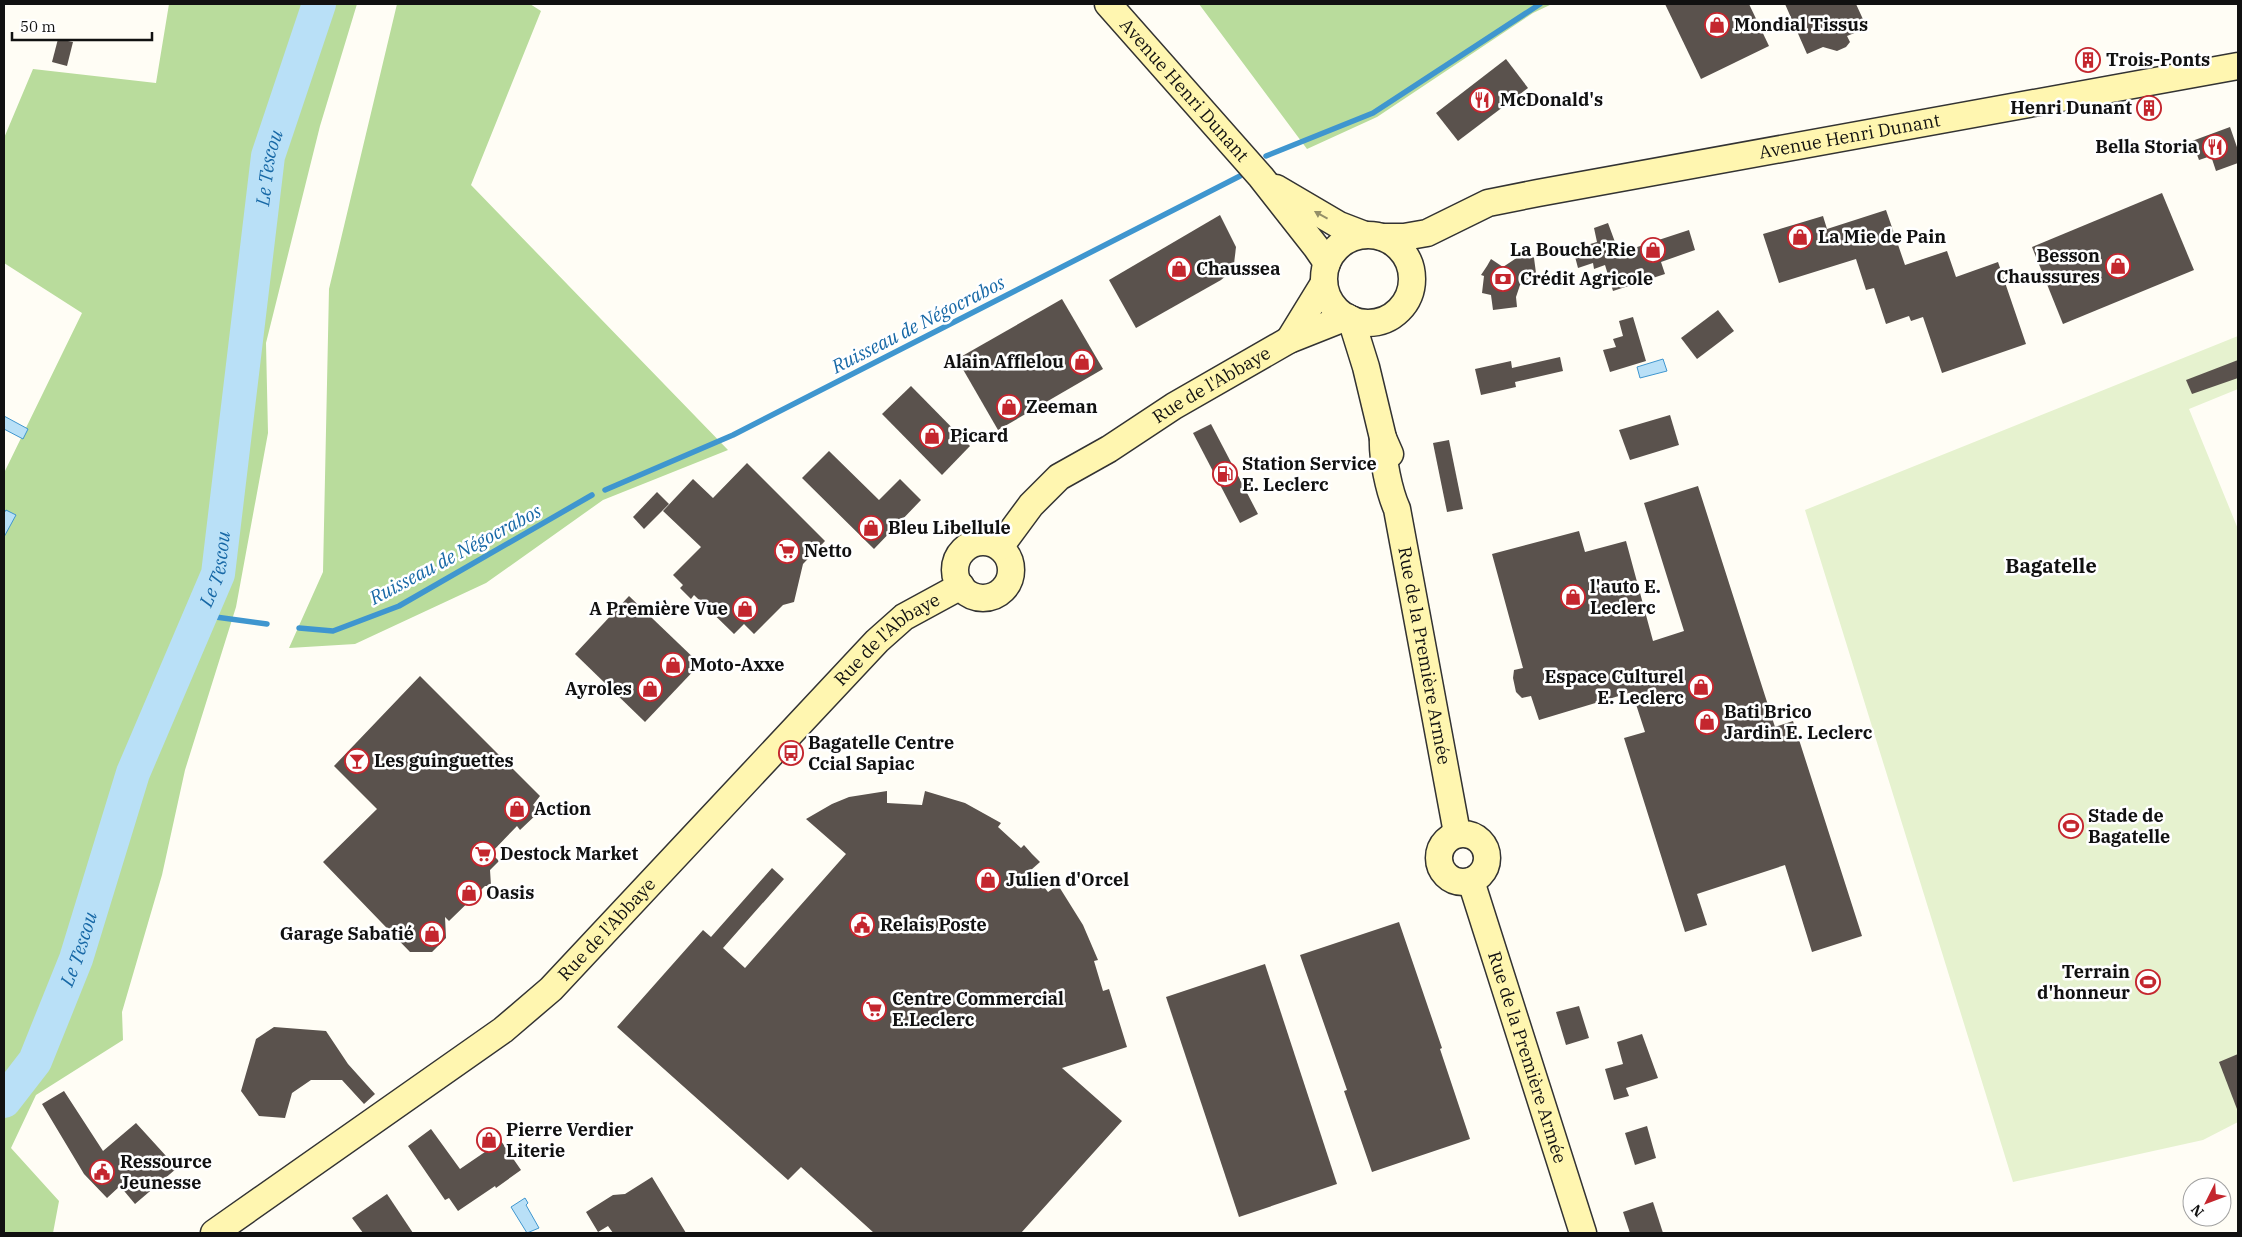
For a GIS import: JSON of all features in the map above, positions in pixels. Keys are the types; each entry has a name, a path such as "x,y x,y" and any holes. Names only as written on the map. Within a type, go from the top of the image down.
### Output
{"main road":[{"name":"Avenue Henri Dunant","path":"1108,4 1261,177 1316,247 1325,273"},
{"name":"Avenue Henri Dunant","path":"1261,177 1297,201 1340,225 1374,236 1404,237 1426,233 1488,203 1538,192 2238,66"},
{"name":"Avenue Henri Dunant","path":"1412,277 1433,244 1465,214"},
{"path":"1374,236 1394,243 1403,253 1409,264 1412,277 1408,297 1399,310 1375,322 1349,318 1335,308 1328,297 1325,273 1333,252 1342,243 1353,237 1374,236"},
{"name":"Rue de l'Abbaye","path":"1289,340 1325,273"},
{"name":"Rue de l'Abbaye","path":"1000,547 1018,520 1059,477 1109,449 1174,406 1289,340 1349,318"},
{"name":"Rue de la Première Armée","path":"1349,318 1374,398 1383,438 1382,450 1392,497 1397,509 1457,834"},
{"name":"Rue de la Première Armée","path":"1374,398 1374,350 1376,340 1386,318"},
{"path":"984,542 1000,547 1006,553 1011,568 1010,577 1002,591 988,598 973,596 961,586 955,572 956,564 962,551 968,546 984,542"},
{"name":"Rue de l'Abbaye","path":"214,1233 503,1030 551,989 877,641 904,617 961,586"},
{"path":"1465,833 1479,838 1487,852 1488,859 1483,873 1471,881 1455,881 1448,877 1440,864 1440,849 1450,837 1457,834 1465,833"},
{"name":"Rue de la Première Armée","path":"1471,881 1583,1233"}],"green space":[{"path":"169,4 357,4 320,126 266,343 268,433 236,607 185,770 162,875 122,1012 123,1040 36,1095 11,1148 59,1201 53,1233 4,1233 4,473 82,313 4,263 4,138 33,69 156,83"},
{"path":"397,4 530,4 541,11 471,185 728,450 603,500 486,583 355,644 289,648 323,572 329,289"},
{"path":"1199,4 1552,4 1533,13 1377,117 1307,149"},
{"name":"Stade de Bagatelle","path":"2238,336 2238,389 2189,409 2238,529 2238,1122 2203,1140 2013,1182 1805,510"}],"water":[{"path":"1663,359 1667,371 1640,378 1637,367"},
{"path":"4,416 28,429 23,439 4,429"},
{"path":"6,510 16,515 4,537 4,513"},
{"path":"525,1198 528,1203 526,1205 539,1228 527,1233 511,1207"}],"building":[{"name":"Mondial Tissus","path":"1665,4 1749,4 1769,46 1701,79"},
{"path":"1785,4 1856,4 1867,28 1847,36 1850,42 1846,47 1837,51 1823,47 1807,54"},
{"path":"58,39 73,42 67,66 52,62"},
{"name":"McDonald's","path":"1506,59 1528,88 1458,141 1436,113"},
{"name":"Bella Storia","path":"2230,127 2238,150 2238,163 2216,171 2211,156 2199,160 2192,141"},
{"path":"2162,193 2194,270 2063,324 2032,247"},
{"path":"1886,210 1905,265 1947,251 1956,277 1998,262 2026,344 1942,373 1923,317 1911,321 1909,316 1886,324 1874,288 1866,290 1856,259 1779,283 1763,234 1823,216 1827,229"},
{"name":"Chaussea","path":"1220,215 1236,247 1234,264 1228,274 1221,280 1136,328 1109,280"},
{"path":"1608,223 1619,253 1689,230 1695,250 1661,262 1665,274 1613,291 1605,265 1594,269 1593,263 1578,268 1573,249 1597,242 1594,228"},
{"path":"1527,251 1534,258 1536,273 1520,285 1516,297 1517,307 1493,310 1491,295 1482,293 1484,276 1481,275 1491,259 1503,267"},
{"path":"1062,299 1103,369 998,430 957,359"},
{"path":"1718,310 1734,331 1697,359 1681,338"},
{"path":"1633,317 1646,361 1610,372 1603,350 1616,347 1613,339 1623,336 1619,321"},
{"path":"1560,357 1563,371 1515,382 1516,387 1481,395 1475,369 1511,361 1512,368"},
{"path":"2238,360 2238,378 2192,394 2186,380"},
{"name":"Picard","path":"911,386 970,446 942,475 882,414"},
{"path":"1670,415 1679,445 1630,460 1619,430"},
{"name":"Station Service E. Leclerc","path":"1211,424 1258,514 1240,523 1193,433"},
{"path":"1449,440 1463,509 1447,512 1433,443"},
{"path":"829,451 879,500 900,479 921,500 874,549 802,478"},
{"path":"747,463 825,541 803,564 794,602 783,605 754,634 744,624 734,634 694,595 691,599 680,588 683,585 673,575 701,547 663,511 693,479 713,498"},
{"name":"Bati Brico Jardin E. Leclerc","path":"1698,486 1775,727 1793,721 1862,936 1812,952 1785,865 1697,894 1707,925 1685,932 1624,738 1645,732 1632,692 1539,720 1531,696 1522,698 1516,692 1513,678 1514,670 1523,668 1492,554 1579,531 1585,552 1626,541 1653,641 1684,631 1644,503"},
{"path":"657,492 669,504 644,529 633,517"},
{"path":"629,596 700,664 645,722 575,654"},
{"path":"420,676 540,796 533,805 540,811 520,830 517,826 491,853 499,861 490,870 491,886 485,886 449,921 445,917 446,938 432,952 410,952 323,862 377,809 334,766"},
{"name":"Centre Commercial E.Leclerc","path":"887,791 887,803 922,805 925,791 965,803 1001,823 998,827 1021,848 1024,845 1040,862 1031,870 1048,892 1058,885 1083,925 1098,960 1094,961 1103,991 1109,989 1127,1047 1062,1068 1122,1121 1021,1233 874,1233 801,1167 788,1180 617,1027 703,930 711,937 772,868 784,879 723,948 745,968 846,854 806,819 832,804 849,797"},
{"path":"1399,922 1442,1048 1440,1049 1470,1139 1372,1172 1344,1091 1347,1090 1300,955"},
{"path":"1265,964 1337,1184 1239,1217 1166,997"},
{"path":"1579,1006 1589,1038 1566,1045 1556,1012"},
{"path":"274,1027 326,1031 348,1064 375,1094 364,1104 342,1080 311,1080 292,1093 285,1118 259,1116 241,1091 256,1039"},
{"path":"1642,1034 1658,1078 1626,1088 1629,1096 1614,1100 1605,1069 1623,1064 1617,1042"},
{"path":"2238,1054 2238,1109 2237,1109 2219,1062"},
{"path":"64,1091 103,1151 136,1123 177,1168 135,1204 120,1186 107,1198 84,1174 42,1104"},
{"path":"1647,1126 1656,1158 1635,1165 1625,1133"},
{"path":"431,1129 460,1169 501,1141 521,1170 458,1211 449,1198 445,1200 408,1146"},
{"path":"652,1177 686,1233 613,1233 608,1226 598,1232 586,1212 613,1195 625,1194"},
{"path":"387,1194 413,1233 363,1233 352,1218"},
{"path":"1653,1202 1663,1233 1630,1233 1623,1212"}],"waterway":[{"name":"Le Tescou","path":"4,1101 35,1061 76,959 133,773 218,574 268,156 319,4"},
{"name":"Ruisseau de Négocrabos","path":"1266,156 1373,113 1540,4"},
{"name":"Ruisseau de Négocrabos","path":"605,490 733,435 1240,176"},
{"name":"Ruisseau de Négocrabos","path":"299,628 333,631 399,606 592,495"},
{"name":"Ruisseau de Négocrabos","path":"201,615 267,624"}],"place":[{"name":"Mondial Tissus","path":"1717,25"},
{"name":"Trois-Ponts","path":"2088,60"},
{"name":"McDonald's","path":"1482,100"},
{"name":"Henri Dunant","path":"2149,108"},
{"name":"Bella Storia","path":"2215,147"},
{"name":"La Mie de Pain","path":"1800,237"},
{"name":"La Bouche'Rie","path":"1653,250"},
{"name":"Besson Chaussures","path":"2118,266"},
{"name":"Chaussea","path":"1179,269"},
{"name":"Crédit Agricole","path":"1503,279"},
{"name":"Alain Afflelou","path":"1082,362"},
{"name":"Zeeman","path":"1009,407"},
{"name":"Picard","path":"932,436"},
{"name":"Station Service E. Leclerc","path":"1225,474"},
{"name":"Bleu Libellule","path":"871,528"},
{"name":"Netto","path":"787,551"},
{"name":"l'auto E. Leclerc","path":"1573,597"},
{"name":"A Première Vue","path":"745,609"},
{"name":"Moto-Axxe","path":"673,665"},
{"name":"Espace Culturel E. Leclerc","path":"1701,687"},
{"name":"Ayroles","path":"650,689"},
{"name":"Bati Brico Jardin E. Leclerc","path":"1707,722"},
{"name":"Bagatelle Centre Ccial Sapiac","path":"791,753"},
{"name":"Les guinguettes","path":"357,761"},
{"name":"Action","path":"517,809"},
{"name":"Stade de Bagatelle","path":"2071,826"},
{"name":"Destock Market","path":"483,854"},
{"name":"Julien d'Orcel","path":"988,880"},
{"name":"Oasis","path":"469,893"},
{"name":"Relais Poste","path":"862,925"},
{"name":"Garage Sabatié","path":"432,934"},
{"name":"Terrain d'honneur","path":"2148,982"},
{"name":"Centre Commercial E.Leclerc","path":"874,1009"},
{"name":"Pierre Verdier Literie","path":"489,1140"},
{"name":"Ressource Jeunesse","path":"102,1172"}],"district":[{"name":"Bagatelle","path":"2051,566"}]}
